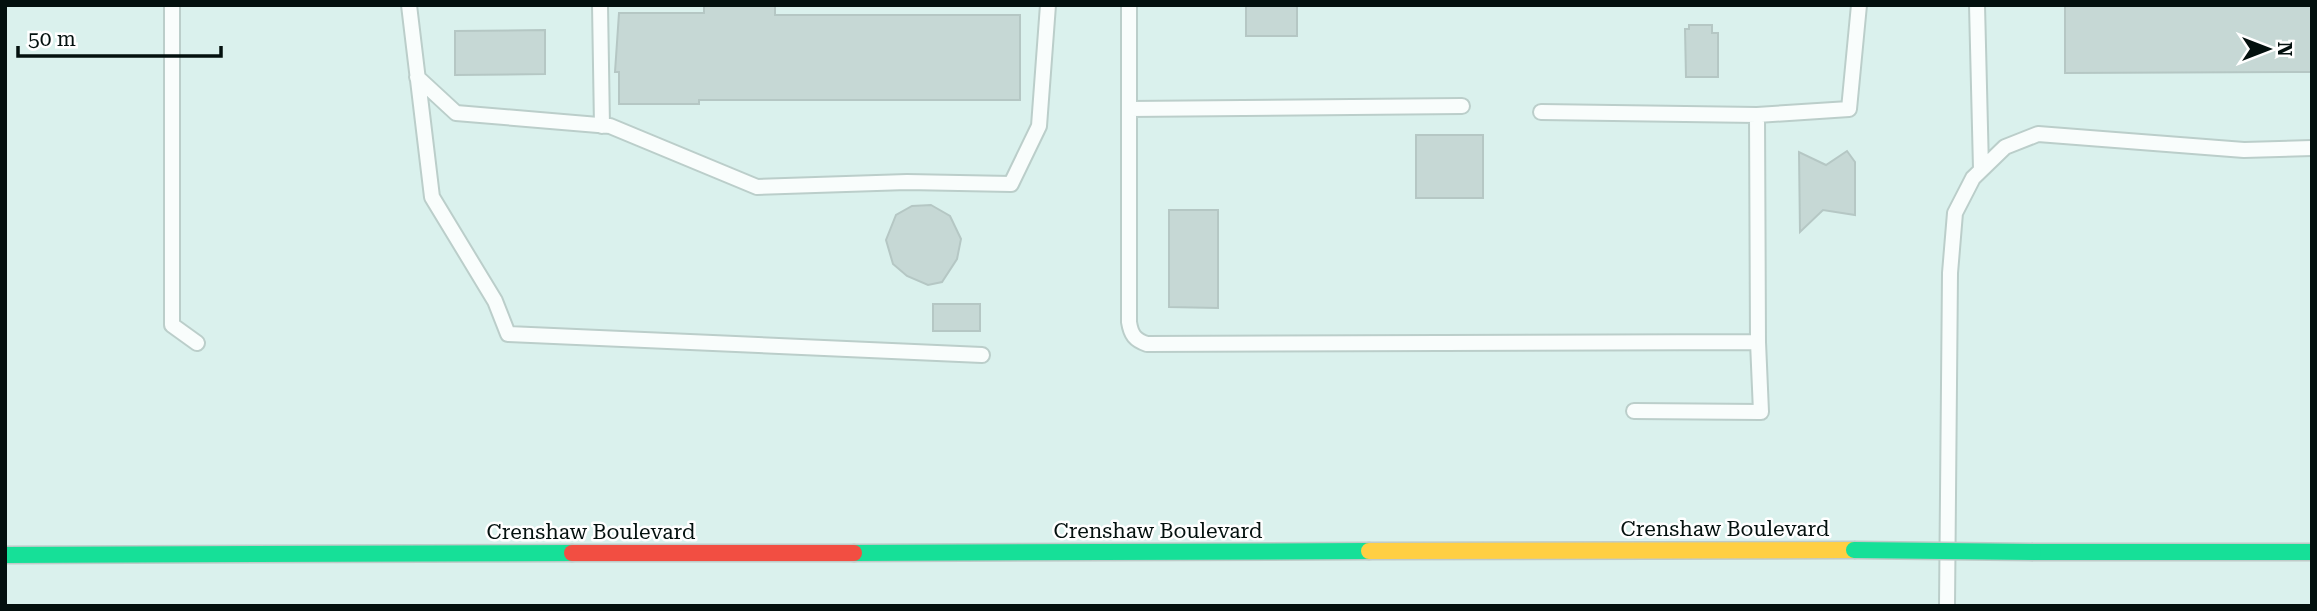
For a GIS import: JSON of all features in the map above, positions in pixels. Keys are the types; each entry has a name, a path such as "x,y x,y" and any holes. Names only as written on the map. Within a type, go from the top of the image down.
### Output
{"main road":[{"name":"Crenshaw Boulevard","path":"5,555 1854,550 2312,552"}],"lane":[{"path":"172,5 172,325 197,343"},
{"path":"409,5 432,197 495,300 508,334 982,355"},
{"path":"600,5 602,126"},
{"path":"418,77 456,113 602,126 757,187 908,182 1011,184 1039,126 1048,5"},
{"path":"1129,5 1129,322 1130,333 1138,341 1147,344 1758,342"},
{"path":"1541,112 1757,115 1849,109 1859,5"},
{"path":"1977,5 1982,169"},
{"path":"1129,109 1462,106"},
{"path":"1634,411 1761,412 1757,115"},
{"path":"1947,606 1950,273 1955,213 1973,178 2004,147 2038,134 2244,150 2312,148"}],"building":[{"path":"704,5 775,5 775,15 1020,15 1020,100 699,100 699,104 619,104 619,72 615,72 619,13 704,13"},
{"path":"1246,5 1297,5 1297,36 1246,36"},
{"path":"2065,5 2312,5 2312,72 2065,73"},
{"path":"1689,25 1712,25 1712,33 1718,33 1718,77 1686,77 1685,29 1689,29"},
{"path":"545,30 545,74 455,75 455,31"},
{"path":"1416,135 1483,135 1483,198 1416,198"},
{"path":"1847,151 1855,162 1855,215 1823,210 1800,232 1799,152 1826,165"},
{"path":"931,205 950,216 961,239 957,259 942,282 928,285 907,276 893,264 886,240 896,215 912,206"},
{"path":"1169,210 1218,210 1218,308 1169,307"},
{"path":"933,304 980,304 980,331 933,331"}],"traffic: fast":[{"path":"1854,550 2033,552"},
{"path":"854,553 1369,551"},
{"path":"2033,552 2312,552"},
{"path":"5,555 572,553"}],"traffic: slow":[{"path":"1369,551 1854,550"}],"traffic: jam":[{"path":"572,553 854,553"}]}
